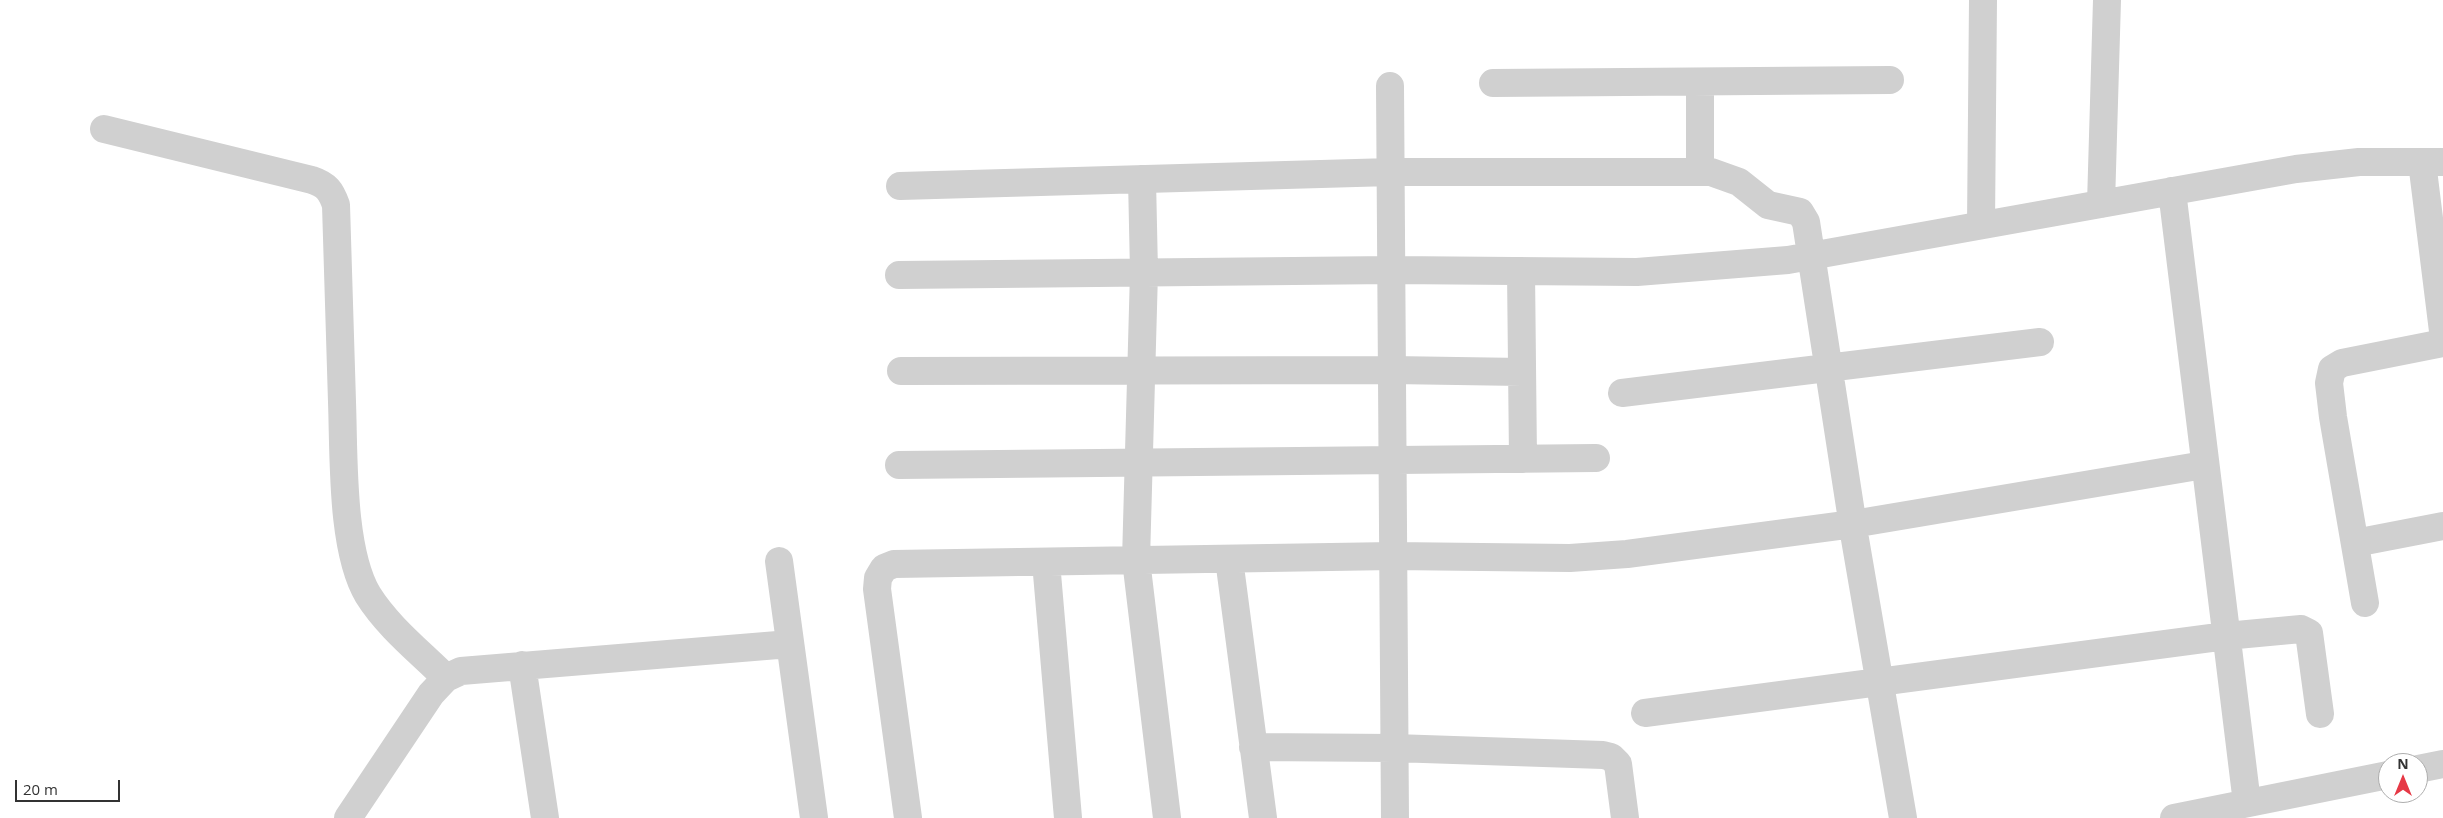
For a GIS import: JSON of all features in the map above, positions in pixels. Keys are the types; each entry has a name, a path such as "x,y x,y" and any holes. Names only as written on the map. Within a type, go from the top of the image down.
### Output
{"street":[{"path":"1981,225 1983,0"},
{"path":"2101,204 2107,0"},
{"path":"1493,83 1890,80"},
{"path":"1700,82 1700,172"},
{"path":"1390,86 1395,818"},
{"path":"104,129 312,180 324,184 331,192 336,205 345,474 351,544 356,570 368,596 389,622 446,678"},
{"path":"899,275 1392,270 1637,272 1811,257 2296,169 2359,162 2432,162 2443,331"},
{"path":"900,186 1391,172 1711,172 1739,182 1768,205 1800,212 1806,222 1853,524 1903,818"},
{"path":"1142,179 1144,272 1136,560 1167,818"},
{"path":"2172,191 2204,465 2248,803"},
{"path":"1521,271 1523,459"},
{"path":"1622,393 2040,342"},
{"path":"2365,603 2333,418 2329,382 2332,369 2342,363 2443,343"},
{"path":"901,371 1392,370 1522,372"},
{"path":"899,465 1393,462 1596,458"},
{"path":"908,818 877,589 878,578 884,568 894,564 1393,556 1570,558 1626,554 1853,524 2204,465"},
{"path":"2355,543 2443,526"},
{"path":"1229,559 1263,818"},
{"path":"779,561 814,818"},
{"path":"1046,562 1068,818"},
{"path":"1645,713 2226,636 2302,629 2309,633 2320,714"},
{"path":"348,818 431,694 446,678 461,671 790,644"},
{"path":"522,666 546,818"},
{"path":"1253,747 1394,748 1603,755 1611,758 1618,764 1624,818"},
{"path":"2428,767 2443,764"},
{"path":"2174,818 2378,777"}]}
